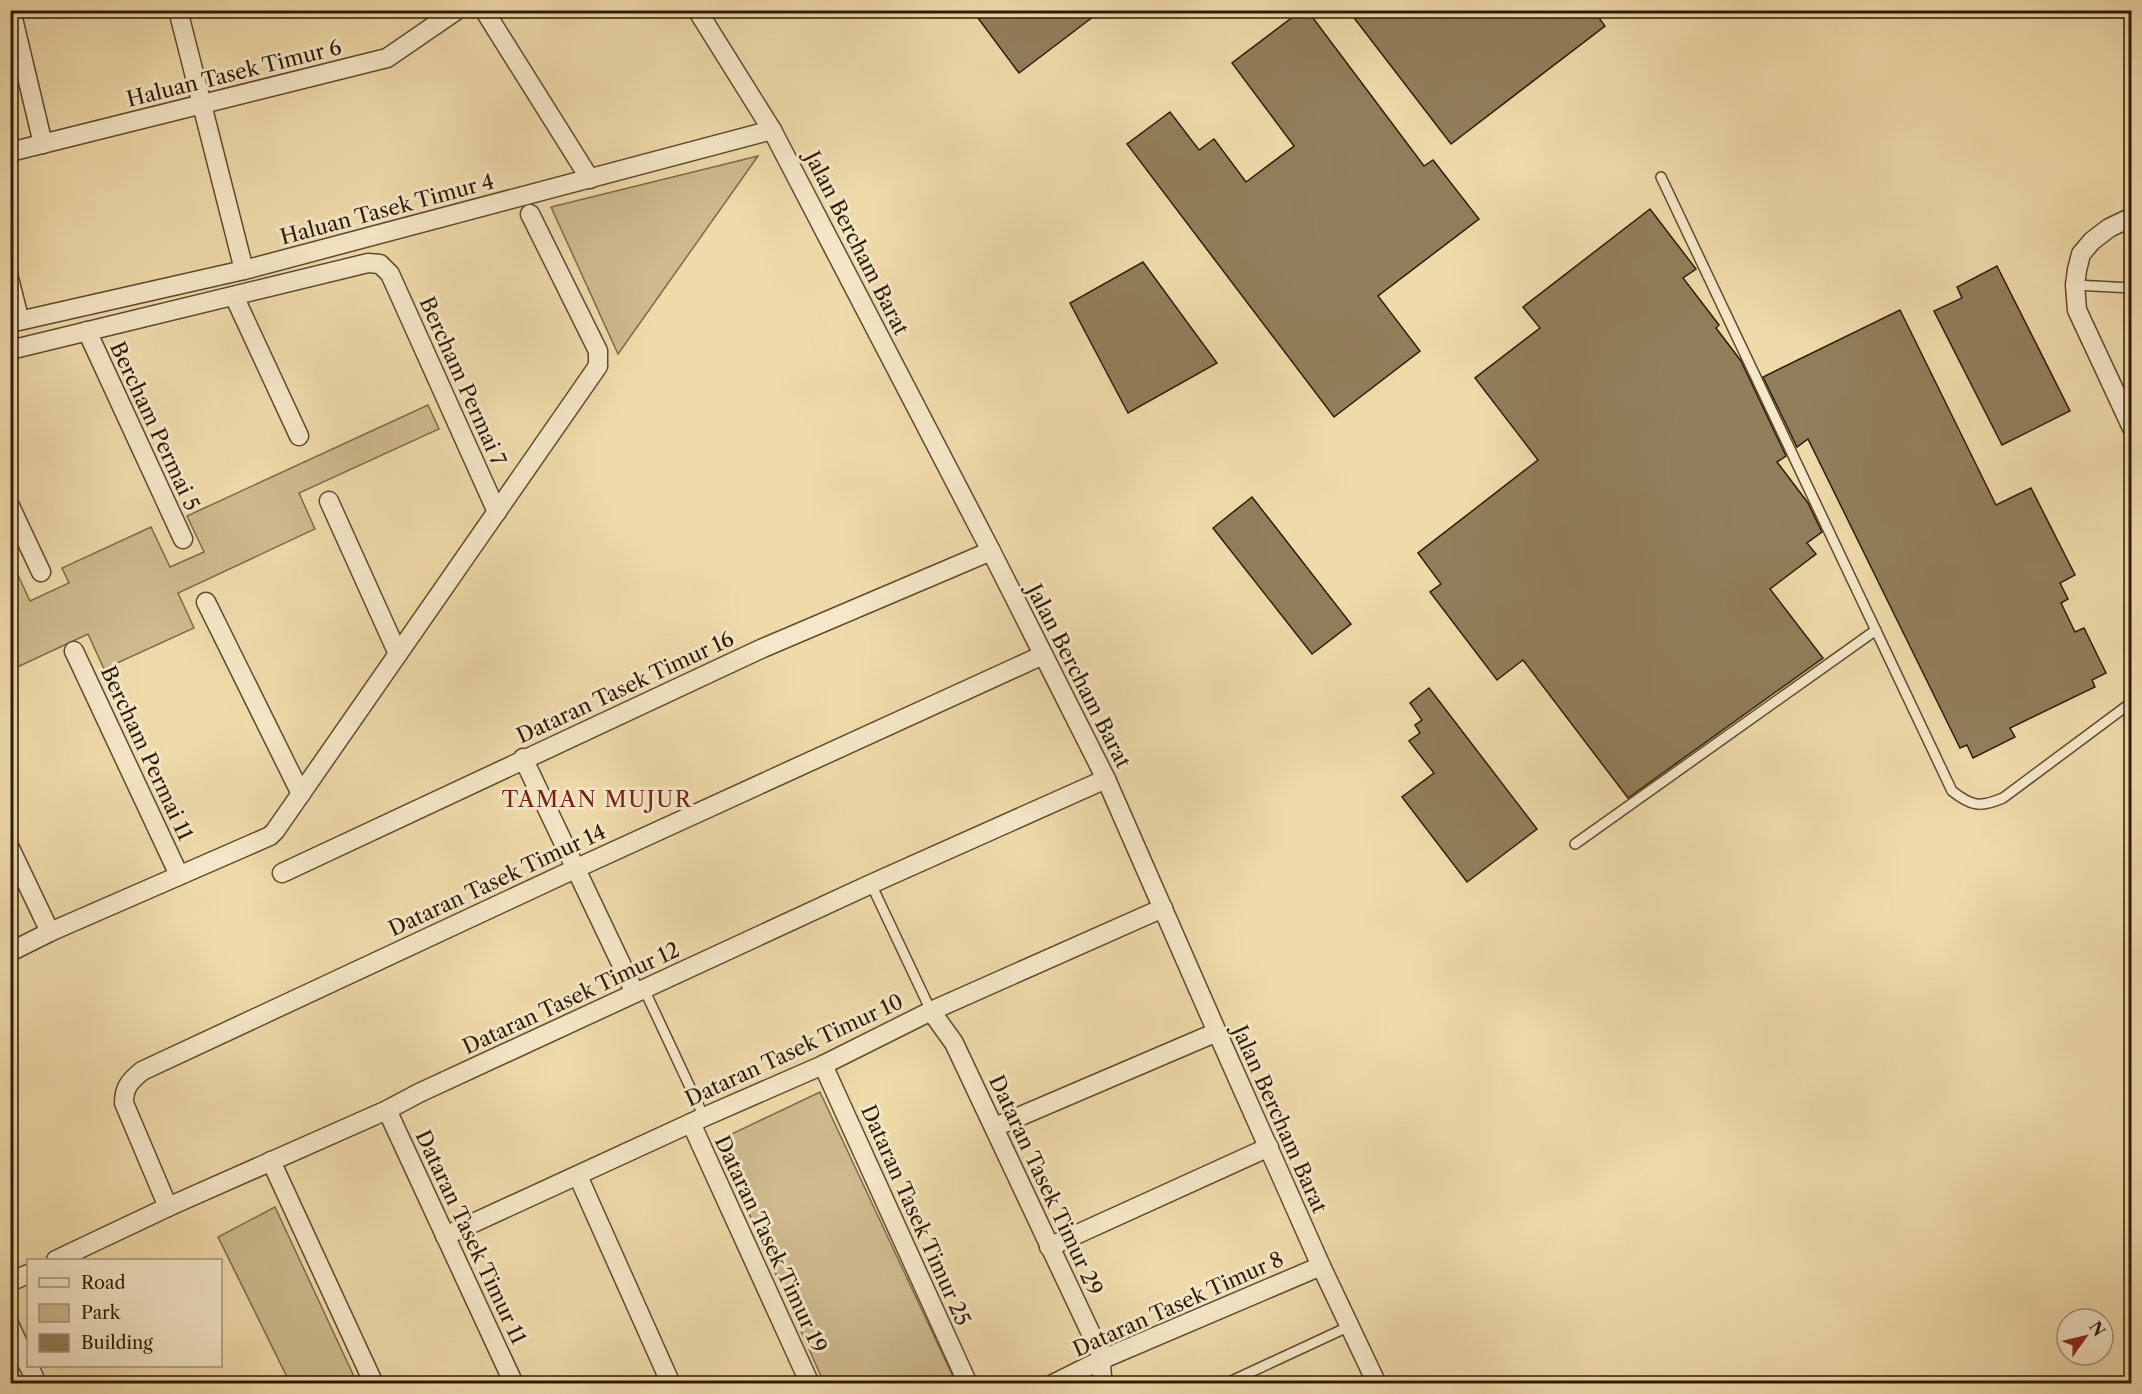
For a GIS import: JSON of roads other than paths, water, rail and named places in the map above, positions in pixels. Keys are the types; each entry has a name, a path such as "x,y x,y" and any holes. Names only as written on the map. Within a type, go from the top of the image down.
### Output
{"street":[{"path":"11,10 43,144"},
{"path":"178,10 244,270"},
{"name":"Haluan Tasek Timur 6","path":"10,152 387,58 457,10"},
{"path":"484,10 590,179"},
{"name":"Jalan Bercham Barat","path":"697,10 772,130 991,551 1106,779 1321,1266 1377,1383"},
{"name":"Haluan Tasek Timur 4","path":"17,321 244,270 772,130"},
{"path":"10,952 179,874 273,834 301,795 596,370 600,361 598,351 530,214"},
{"path":"2132,217 2109,228 2092,241 2081,254 2075,285 2077,310 2132,428"},
{"name":"Bercham Permai 7","path":"234,296 368,263 380,264 386,268 497,512"},
{"path":"10,350 234,296 299,436"},
{"name":"Bercham Permai 5","path":"87,331 183,539"},
{"path":"329,501 398,654"},
{"path":"10,506 41,572"},
{"name":"Dataran Tasek Timur 16","path":"282,873 523,758 762,648 991,551"},
{"path":"206,602 301,795"},
{"name":"Bercham Permai 11","path":"74,651 179,874"},
{"name":"Dataran Tasek Timur 14","path":"168,1207 124,1103 127,1085 142,1071 577,868 1043,655"},
{"path":"523,758 639,991"},
{"name":"Dataran Tasek Timur 12","path":"58,1259 168,1207 387,1110 429,1088 871,884 1106,779"},
{"path":"10,848 50,932"},
{"name":"Dataran Tasek Timur 10","path":"446,1236 823,1065 930,1011 1163,908"},
{"name":"Dataran Tasek Timur 29","path":"930,1011 954,1043 1103,1359 1101,1367 1103,1383"},
{"path":"995,1127 1217,1032"},
{"name":"Dataran Tasek Timur 25","path":"823,1065 968,1383"},
{"name":"Dataran Tasek Timur 11","path":"387,1110 514,1383"},
{"name":"Dataran Tasek Timur 19","path":"698,1120 810,1383"},
{"path":"1049,1247 1269,1147"},
{"path":"271,1161 374,1383"},
{"path":"578,1176 671,1383"},
{"name":"Dataran Tasek Timur 8","path":"1053,1383 1103,1359 1321,1266"},
{"path":"10,1282 27,1274"},
{"path":"10,1326 27,1361"},
{"path":"30,1367 37,1383"}],"lane":[{"path":"1661,177 1952,791 1965,801 1978,805 1989,804 2003,798 2132,702"},
{"path":"10,264 17,321"},
{"path":"2075,285 2132,288"},
{"path":"1575,844 1876,630"},
{"path":"871,884 930,1011"},
{"path":"639,991 698,1120"},
{"path":"1225,1383 1350,1326"}],"district":[{"name":"TAMAN MUJUR","path":"597,799"}]}
